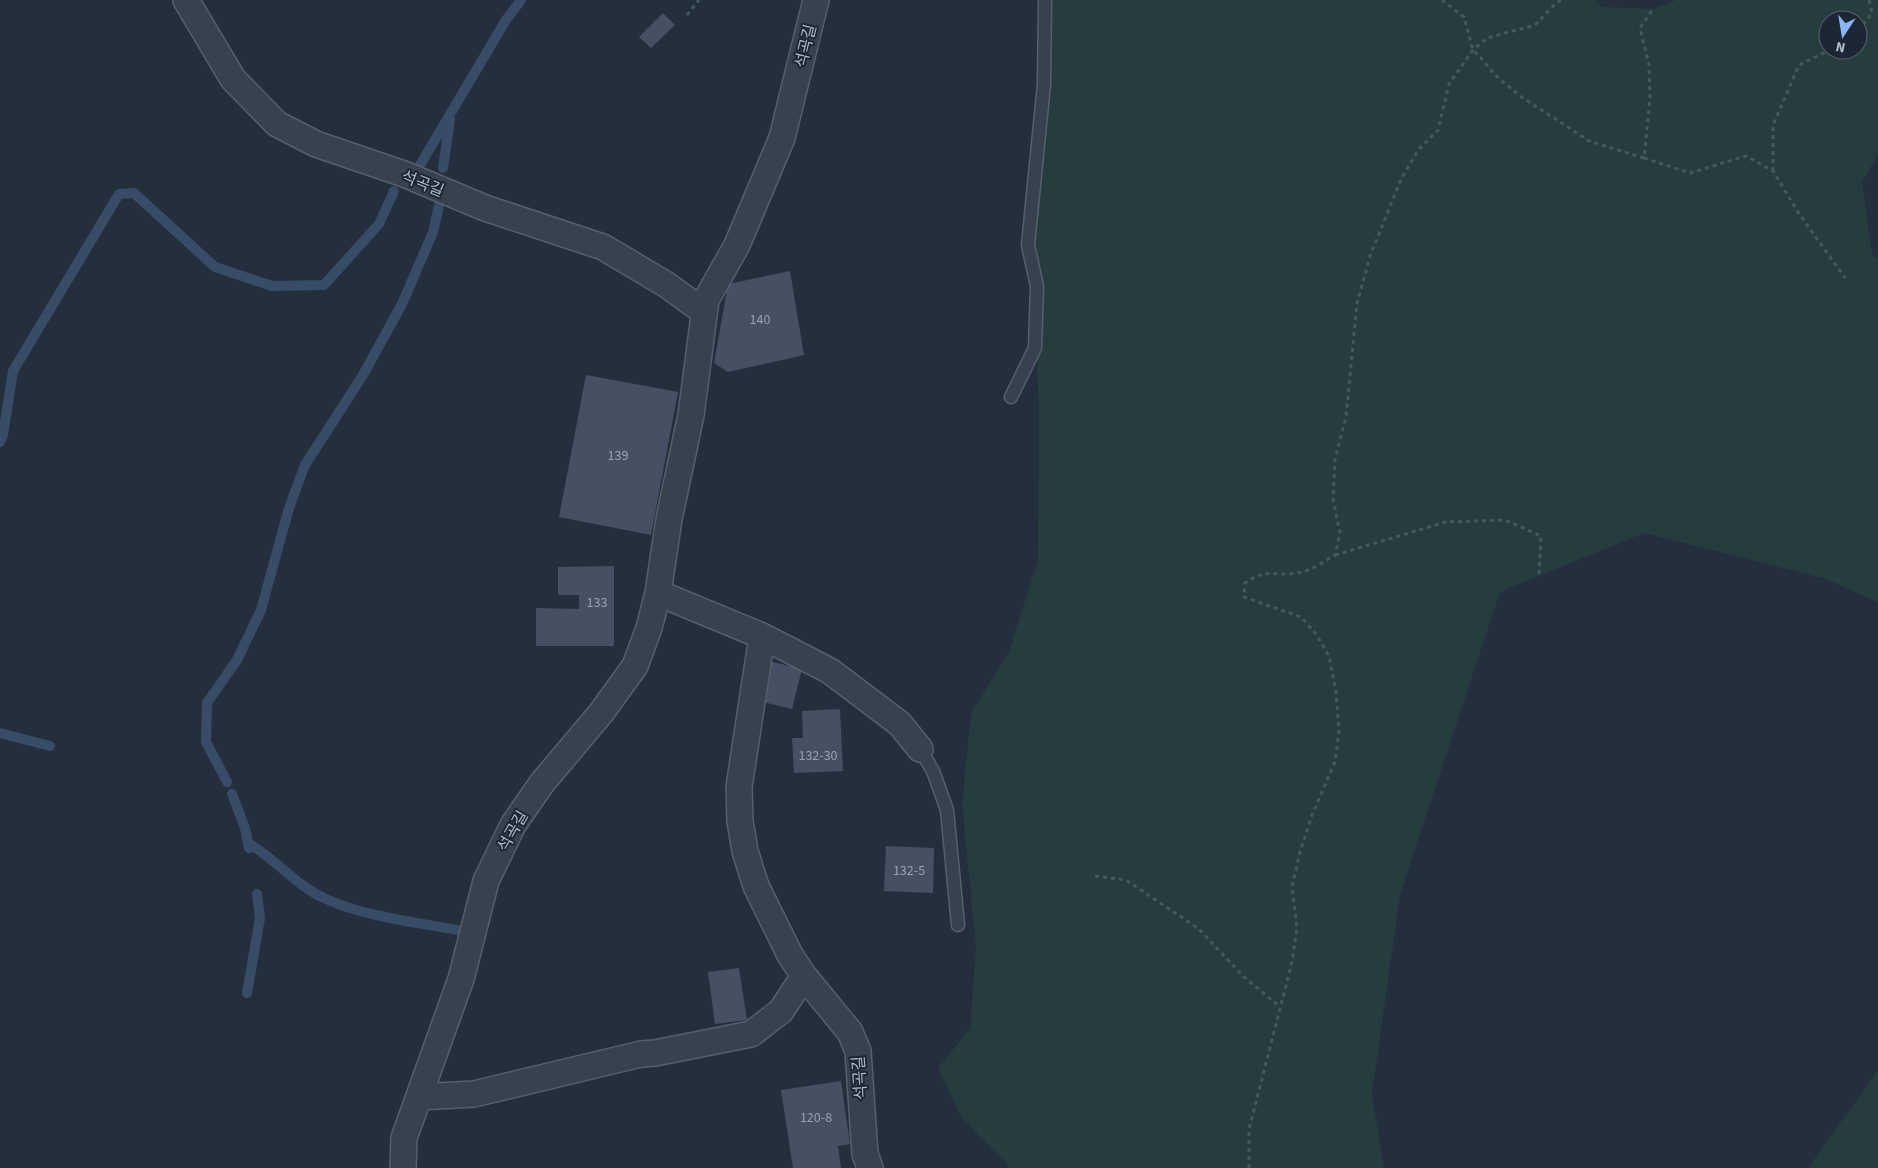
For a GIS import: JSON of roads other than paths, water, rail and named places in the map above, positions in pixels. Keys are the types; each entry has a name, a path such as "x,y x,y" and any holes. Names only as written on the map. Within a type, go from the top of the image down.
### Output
{"street":[{"name":"석곡길","path":"186,0 233,80 277,124 316,144 404,174 485,208 603,247 667,284 704,312"},
{"name":"석곡길","path":"404,1168 404,1138 461,979 486,881 513,825 542,783 601,713 635,666 649,628 658,593 669,519 690,414 706,300 737,245 782,138 816,0"},
{"path":"658,593 762,636 830,672 900,724 920,749"},
{"name":"석곡길","path":"762,636 739,787 740,821 745,851 756,886 786,948 804,976 850,1032 858,1051 862,1074 862,1119 865,1154 870,1168"},
{"path":"418,1097 474,1094 641,1054 655,1053 751,1034 781,1012 804,976"}],"lane":[{"path":"1011,397 1035,348 1037,286 1028,245 1044,84 1045,0"},
{"path":"920,749 933,771 947,810 958,925"}],"waterway":[{"path":"420,165 506,20 521,0"},
{"path":"443,168 450,119"},
{"path":"0,442 3,435 13,371 119,194 134,193 215,267 272,286 324,285 379,224 394,191"},
{"path":"227,782 206,742 207,703 237,660 261,610 289,508 305,465 363,375 402,304 433,232 440,201"},
{"path":"0,733 50,746"},
{"path":"232,794 245,828 249,848"},
{"path":"248,843 305,887 326,899 374,915 457,930"},
{"path":"247,993 260,918 257,894"}]}
